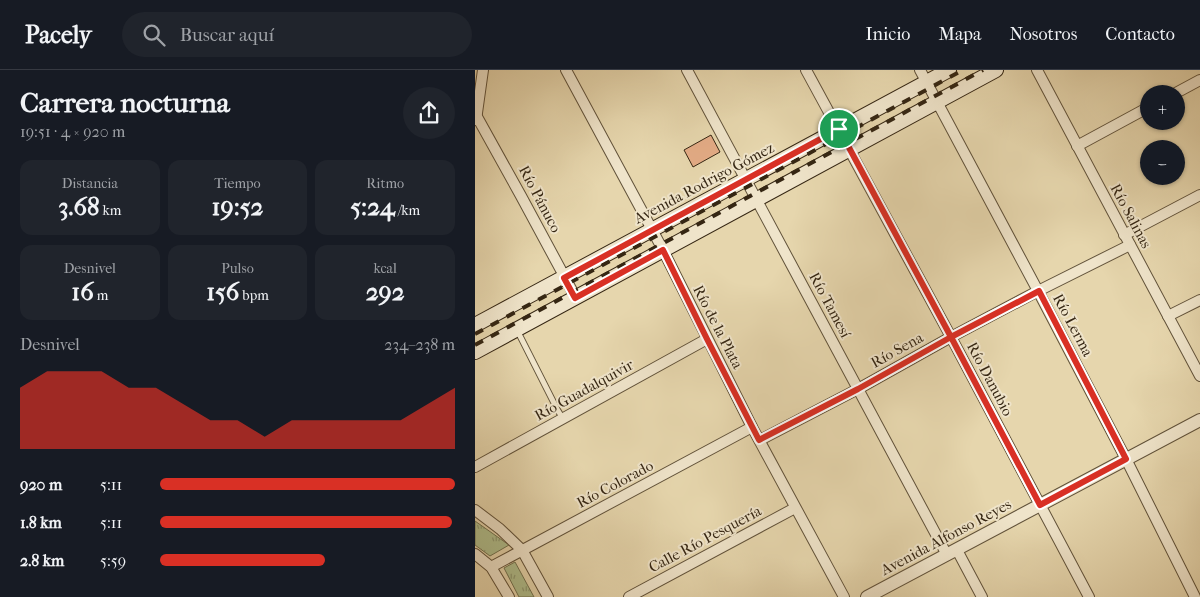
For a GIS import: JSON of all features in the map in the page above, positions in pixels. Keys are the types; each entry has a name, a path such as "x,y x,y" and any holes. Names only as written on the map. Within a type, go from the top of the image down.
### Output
{"main road":[{"name":"Avenida Rodrigo Gómez","path":"475,325 839,129 923,76 949,70"},
{"path":"475,352 996,70"}],"street":[{"path":"475,126 483,70"},
{"name":"Río de la Plata","path":"566,70 663,250 752,427 844,597"},
{"name":"Río Tamesí","path":"687,70 858,389 952,552 982,597"},
{"name":"Río Danubio","path":"806,70 1089,597"},
{"name":"Río Salinas","path":"1037,70 1200,376"},
{"name":"Río Lerma","path":"923,76 1039,291 1195,597"},
{"path":"1185,88 1200,80"},
{"path":"1077,146 1140,112"},
{"name":"Río Pánuco","path":"477,115 575,298"},
{"path":"1124,235 1200,195"},
{"name":"Río Sena","path":"759,440 858,389 951,337 1130,245"},
{"path":"1168,316 1200,300"},
{"name":"Río Guadalquivir","path":"475,467 707,339"},
{"name":"Avenida Alfonso Reyes","path":"870,596 1200,420"},
{"name":"Río Colorado","path":"491,567 752,427"},
{"name":"Calle Río Pesquería","path":"629,597 795,508"},
{"path":"475,510 500,529 522,550 548,597"},
{"path":"475,554 491,567 509,597"}],"lane":[{"path":"517,329 563,419"}],"green space":[{"path":"475,521 509,545 490,556 475,545"},
{"path":"515,562 534,597 519,597 504,568"}],"building":[{"path":"711,135 720,152 693,167 684,150"}],"railway":[{"path":"475,334 963,70"},
{"path":"475,345 983,70"}],"route":[{"path":"839,129 564,278 575,298 663,250 759,440 858,389 951,337 1040,505 1126,459 1039,291 951,337 839,129"}]}
